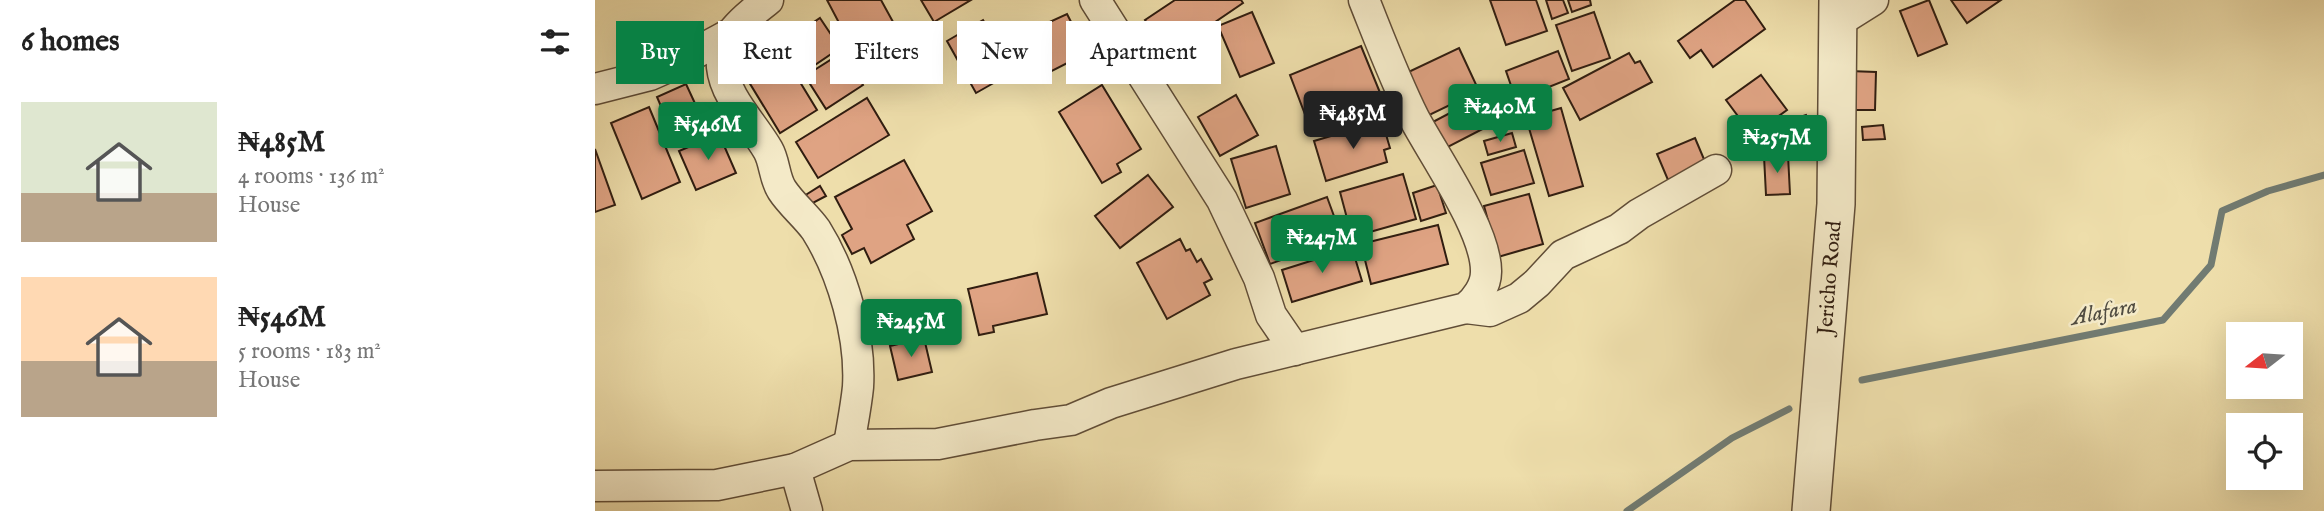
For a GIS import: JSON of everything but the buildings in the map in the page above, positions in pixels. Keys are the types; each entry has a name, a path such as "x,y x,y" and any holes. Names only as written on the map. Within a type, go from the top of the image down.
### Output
{"street":[{"path":"742,21 768,0"},
{"path":"1095,0 1222,200 1259,278 1272,315 1295,351"},
{"path":"1364,0 1395,77 1415,119 1470,217 1483,255 1486,272 1483,285 1474,302 1466,308"},
{"path":"1838,11 1873,0"},
{"name":"Jericho Road","path":"1811,511 1836,204 1838,11"},
{"path":"595,89 650,75 718,41"},
{"path":"726,84 770,152 780,188 815,229 831,259 850,313 857,351 857,387 849,445"},
{"path":"595,486 717,485 795,469 849,445 938,444 1072,420 1122,400 1236,364 1466,308 1490,311 1519,298 1563,255 1619,229 1639,214 1716,170"},
{"path":"795,469 807,511"}],"waterway":[{"name":"Alafara","path":"1862,380 2163,320 2211,265 2222,211 2268,191 2324,175"},
{"name":"Alafara","path":"1627,511 1732,438 1789,409"}]}
